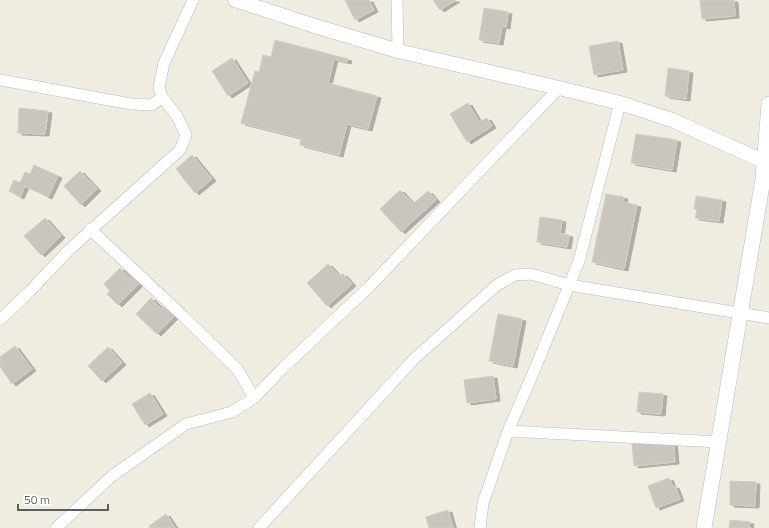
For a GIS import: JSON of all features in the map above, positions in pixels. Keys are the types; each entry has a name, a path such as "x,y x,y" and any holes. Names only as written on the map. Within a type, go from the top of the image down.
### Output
{"main road":[{"path":"704,528 767,162 769,104"}],"street":[{"path":"0,320 90,229 180,150 186,135 178,116 162,97 158,87 164,63 193,0"},
{"path":"235,0 253,3 315,26 398,51 620,103 672,120 767,162"},
{"path":"397,0 398,51"},
{"path":"0,80 131,104 152,105 162,97"},
{"path":"56,528 112,476 186,424 232,412 254,398 282,369 370,286 559,88"},
{"path":"480,528 482,503 508,431 579,261 620,103"},
{"path":"90,229 238,370 254,398"},
{"path":"259,528 414,359 497,284 515,275 531,274 569,285 769,318"},
{"path":"508,431 719,442"}],"building":[{"path":"345,0 369,0 374,10 355,20"},
{"path":"433,0 456,0 440,10"},
{"path":"700,0 734,0 735,16 702,19"},
{"path":"484,8 508,12 506,27 502,26 499,43 479,40"},
{"path":"275,40 348,59 347,62 334,59 328,83 377,96 368,129 347,124 339,155 300,145 301,138 241,123 255,71 259,72 263,55 271,57"},
{"path":"618,41 623,70 594,75 589,46"},
{"path":"232,58 248,83 228,96 212,71"},
{"path":"668,68 689,71 686,99 665,96"},
{"path":"468,103 479,122 487,118 492,126 467,142 450,114"},
{"path":"19,108 48,111 45,134 18,133"},
{"path":"636,134 677,140 672,170 631,163"},
{"path":"192,155 212,179 195,193 176,169"},
{"path":"34,165 58,176 48,197 25,186 20,197 9,191 14,180 20,183 25,172 30,174"},
{"path":"80,171 97,189 81,205 64,186"},
{"path":"400,190 413,204 428,191 436,200 401,232 380,209"},
{"path":"606,194 624,197 623,202 637,205 624,269 592,262"},
{"path":"696,196 722,200 719,221 695,218 697,210 694,209"},
{"path":"540,217 562,220 560,234 569,235 567,247 537,242"},
{"path":"45,218 61,236 41,255 24,236"},
{"path":"328,264 339,276 343,274 352,284 327,306 307,283"},
{"path":"120,268 130,278 133,275 140,283 118,305 107,294 110,291 104,284"},
{"path":"151,298 162,309 166,305 176,315 157,334 136,314"},
{"path":"498,314 522,319 513,366 489,361"},
{"path":"15,346 32,369 12,384 0,367 0,357"},
{"path":"108,347 122,363 102,381 88,366"},
{"path":"493,376 496,399 467,403 464,380"},
{"path":"639,392 663,394 661,414 637,412"},
{"path":"150,393 163,414 145,425 132,404"},
{"path":"673,440 675,462 634,466 632,444"},
{"path":"669,478 673,487 675,486 680,499 656,508 648,486"},
{"path":"730,481 756,482 755,506 730,505"},
{"path":"448,510 453,528 429,528 426,517"},
{"path":"166,514 175,528 150,528 149,526"},
{"path":"730,520 750,522 749,528 729,528"}]}
